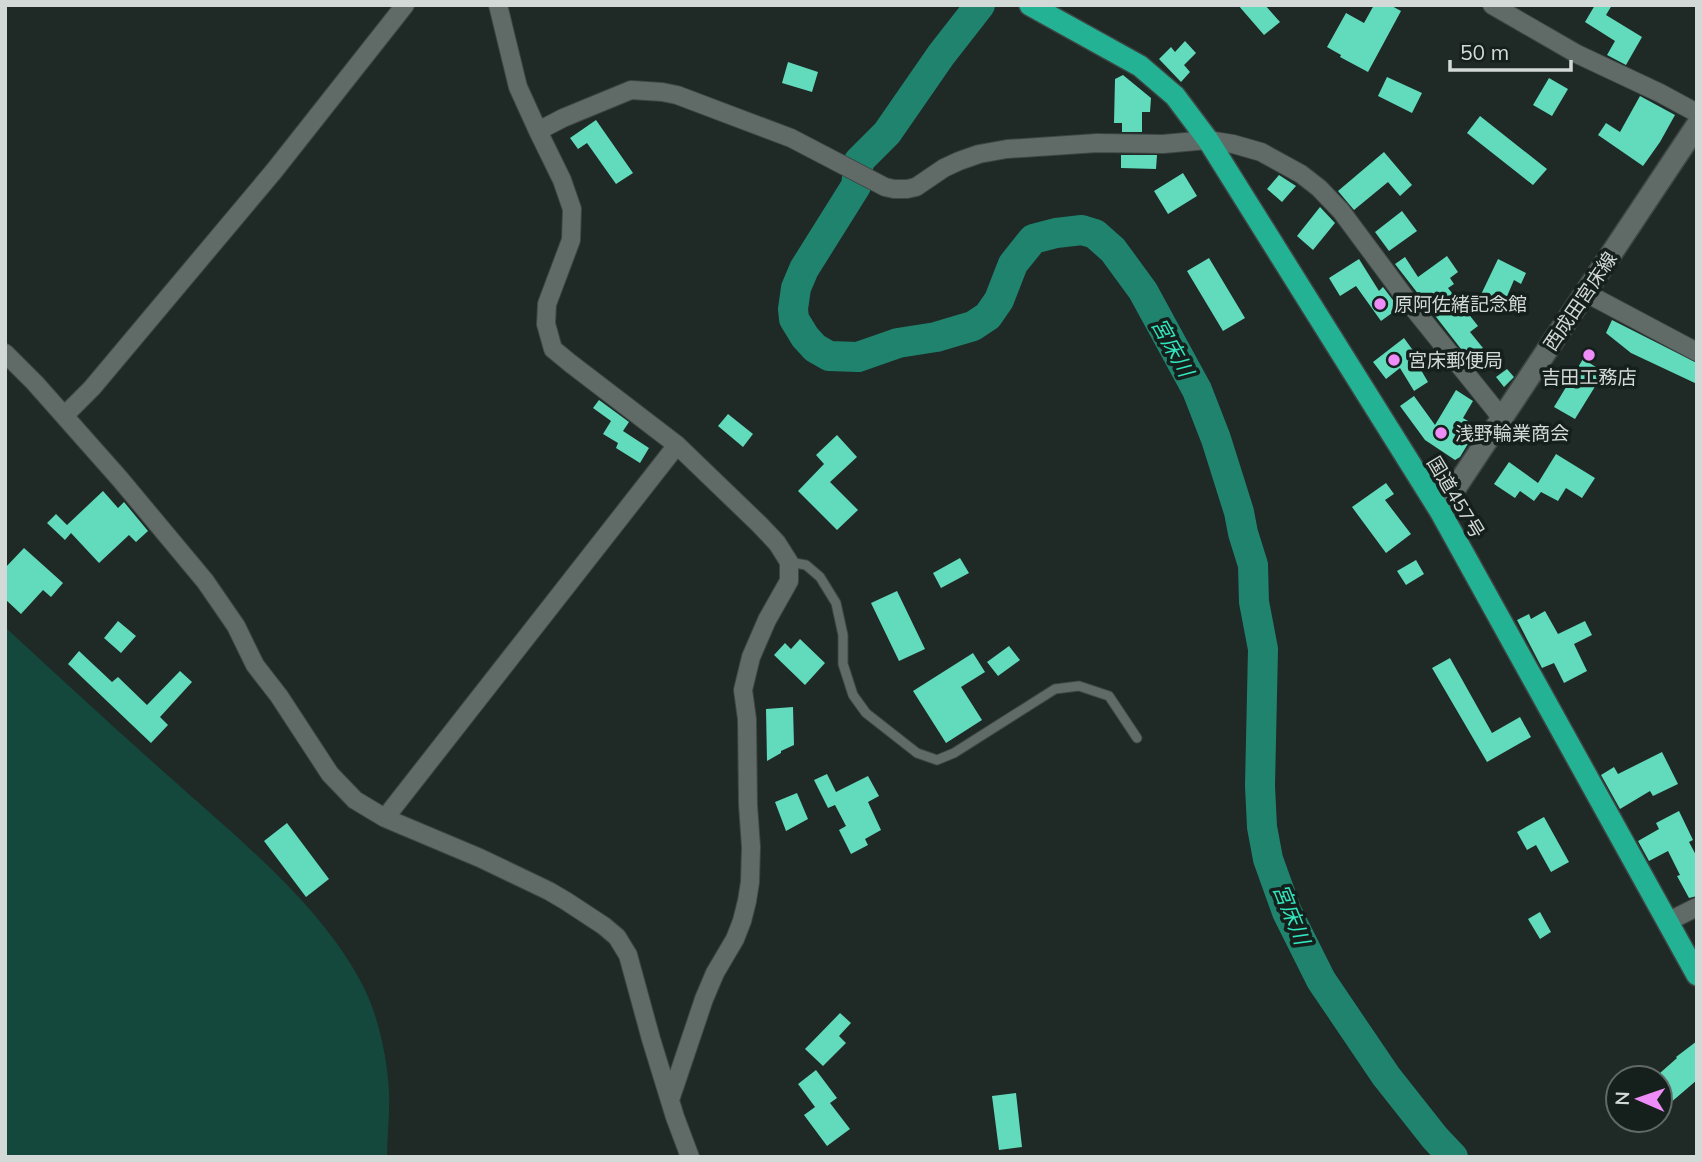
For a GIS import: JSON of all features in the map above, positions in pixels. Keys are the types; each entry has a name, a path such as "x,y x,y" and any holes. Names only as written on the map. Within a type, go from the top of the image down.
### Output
{"highway":[{"name":"国道457号","path":"1031,6 1140,66 1175,96 1208,140 1440,511 1697,975"}],"main road":[{"name":"西成田宮床線","path":"1440,511 1697,125"}],"street":[{"path":"64,416 92,388 265,181 405,5"},
{"path":"498,5 518,87 562,180 572,209 571,240 547,304 546,324 553,349 677,445 759,524 777,543 789,562 789,581 767,620 751,657 743,690 747,719 751,847 747,901 735,939 715,973 704,999 670,1100"},
{"path":"1492,5 1577,54 1697,113"},
{"path":"538,131 621,93 631,90 662,92 677,95 810,146 894,189 916,187 959,161 1007,149 1208,140 1261,152 1301,174 1341,211 1410,304 1501,417"},
{"path":"1586,293 1697,352"},
{"path":"5,353 120,479 205,581 236,626 255,665 279,696 330,774 355,800 385,818 540,887 566,901 617,937 628,955 651,1039 690,1157"},
{"path":"385,818 677,445"},
{"path":"1667,922 1697,907"}],"lane":[{"path":"789,562 806,565 820,577 836,603 844,635 843,664 853,695 866,713 917,753 937,760 954,753 1055,689 1079,686 1109,696 1137,738"}],"green space":[{"path":"5,627 276,874 327,930 348,959 370,1001 385,1054 389,1109 387,1157 5,1157"}],"building":[{"path":"1238,5 1265,5 1280,22 1264,35"},
{"path":"1374,5 1390,5 1401,11 1368,72 1327,47 1346,13 1364,23"},
{"path":"1595,5 1612,5 1606,15 1642,37 1626,65 1607,55 1615,41 1585,22"},
{"path":"1185,41 1196,53 1184,65 1190,72 1181,82 1159,59 1171,47 1175,52"},
{"path":"788,62 818,72 812,92 782,83"},
{"path":"1123,75 1151,98 1150,112 1142,112 1142,132 1122,132 1122,123 1114,123 1115,79"},
{"path":"1387,77 1422,93 1412,113 1378,96"},
{"path":"1549,78 1568,89 1552,116 1533,105"},
{"path":"1640,96 1675,115 1643,166 1598,135 1606,123 1620,132"},
{"path":"1480,116 1547,169 1533,185 1467,133"},
{"path":"596,120 633,173 616,184 587,143 578,149 570,138"},
{"path":"1384,152 1412,185 1400,196 1388,182 1354,210 1338,191"},
{"path":"1121,155 1157,155 1156,169 1121,168"},
{"path":"1183,173 1197,196 1168,214 1154,191"},
{"path":"1279,175 1296,186 1282,202 1267,189"},
{"path":"1320,207 1335,223 1313,250 1297,236"},
{"path":"1402,211 1417,231 1389,251 1375,232"},
{"path":"1447,256 1458,272 1450,278 1454,284 1448,288 1478,326 1470,332 1483,348 1468,358 1395,264 1405,257 1418,277"},
{"path":"1209,258 1245,318 1223,331 1187,271"},
{"path":"1359,259 1379,291 1383,287 1399,308 1381,321 1356,286 1340,296 1329,278"},
{"path":"1498,259 1526,273 1521,284 1514,280 1505,301 1494,296 1489,310 1476,305"},
{"path":"1612,320 1697,363 1697,384 1631,353 1606,333"},
{"path":"1404,338 1417,356 1414,358 1428,382 1414,391 1400,368 1386,379 1373,362"},
{"path":"1583,359 1604,372 1575,419 1554,407"},
{"path":"1507,369 1514,377 1504,387 1496,377"},
{"path":"1456,390 1473,401 1463,418 1478,427 1460,457 1455,460 1425,440 1400,406 1414,396 1435,425"},
{"path":"599,400 629,422 623,431 649,448 640,463 616,448 618,443 603,434 611,421 593,408"},
{"path":"728,414 753,434 743,447 718,426"},
{"path":"837,435 857,457 830,482 858,510 837,530 798,491 824,464 816,455"},
{"path":"1556,454 1595,478 1582,498 1566,488 1558,501 1541,492 1534,501 1520,491 1515,498 1494,484 1509,462 1538,483"},
{"path":"1386,483 1394,494 1385,500 1411,534 1386,553 1352,507"},
{"path":"103,491 118,508 124,502 148,531 136,542 129,535 99,563 71,533 65,540 47,523 56,514 67,525"},
{"path":"24,548 63,583 51,597 43,590 21,614 5,599 5,568"},
{"path":"960,558 969,573 941,588 933,573"},
{"path":"1416,560 1424,574 1406,585 1397,571"},
{"path":"897,591 925,649 899,661 871,603"},
{"path":"1545,611 1558,634 1585,621 1592,635 1574,644 1587,671 1564,683 1554,663 1542,668 1517,620 1529,614 1531,619"},
{"path":"118,621 136,636 121,653 104,638"},
{"path":"800,639 825,663 805,685 774,655 785,643 791,649"},
{"path":"1009,646 1020,660 998,676 987,662"},
{"path":"79,651 112,682 118,677 147,705 180,671 192,682 160,717 168,725 151,743 68,664"},
{"path":"973,653 985,672 961,687 982,720 946,743 913,691"},
{"path":"1450,658 1492,733 1520,717 1531,737 1487,762 1432,668"},
{"path":"793,707 794,745 767,761 766,709"},
{"path":"1662,752 1678,784 1653,796 1650,791 1620,809 1601,775 1614,767 1618,774"},
{"path":"827,774 836,792 868,776 879,796 868,802 881,830 865,839 868,845 851,854 839,830 846,826 835,805 828,808 814,780"},
{"path":"797,793 808,819 786,831 775,802"},
{"path":"1679,811 1693,840 1689,842 1697,857 1697,896 1689,898 1668,851 1649,861 1638,841 1659,829 1656,823"},
{"path":"1544,817 1569,862 1551,872 1536,845 1527,850 1517,832"},
{"path":"287,823 329,879 306,897 264,841"},
{"path":"1540,912 1551,932 1540,939 1528,919"},
{"path":"840,1013 851,1023 839,1036 846,1043 823,1066 805,1049"},
{"path":"1697,1041 1697,1080 1674,1100 1674,1064 1670,1064"},
{"path":"816,1070 837,1098 830,1103 850,1129 827,1146 804,1115 815,1107 798,1084"},
{"path":"1016,1093 1022,1147 999,1150 992,1096"}],"waterway":[{"name":"宮床川","path":"980,5 941,55 887,133 859,161 856,186 804,269 796,288 794,319 815,348 829,356 858,357 898,343 936,337 973,326 988,316 999,300 1013,264 1033,239 1082,230 1095,234 1113,250 1143,291 1197,390 1216,439 1253,565 1254,602 1263,649 1260,786 1262,827 1268,859 1287,912 1321,980 1386,1076 1453,1157"}],"place":[{"name":"原阿佐緒記念館","path":"1380,304"},
{"name":"吉田工務店","path":"1589,355"},
{"name":"宮床郵便局","path":"1394,360"},
{"name":"浅野輪業商会","path":"1441,433"}]}
